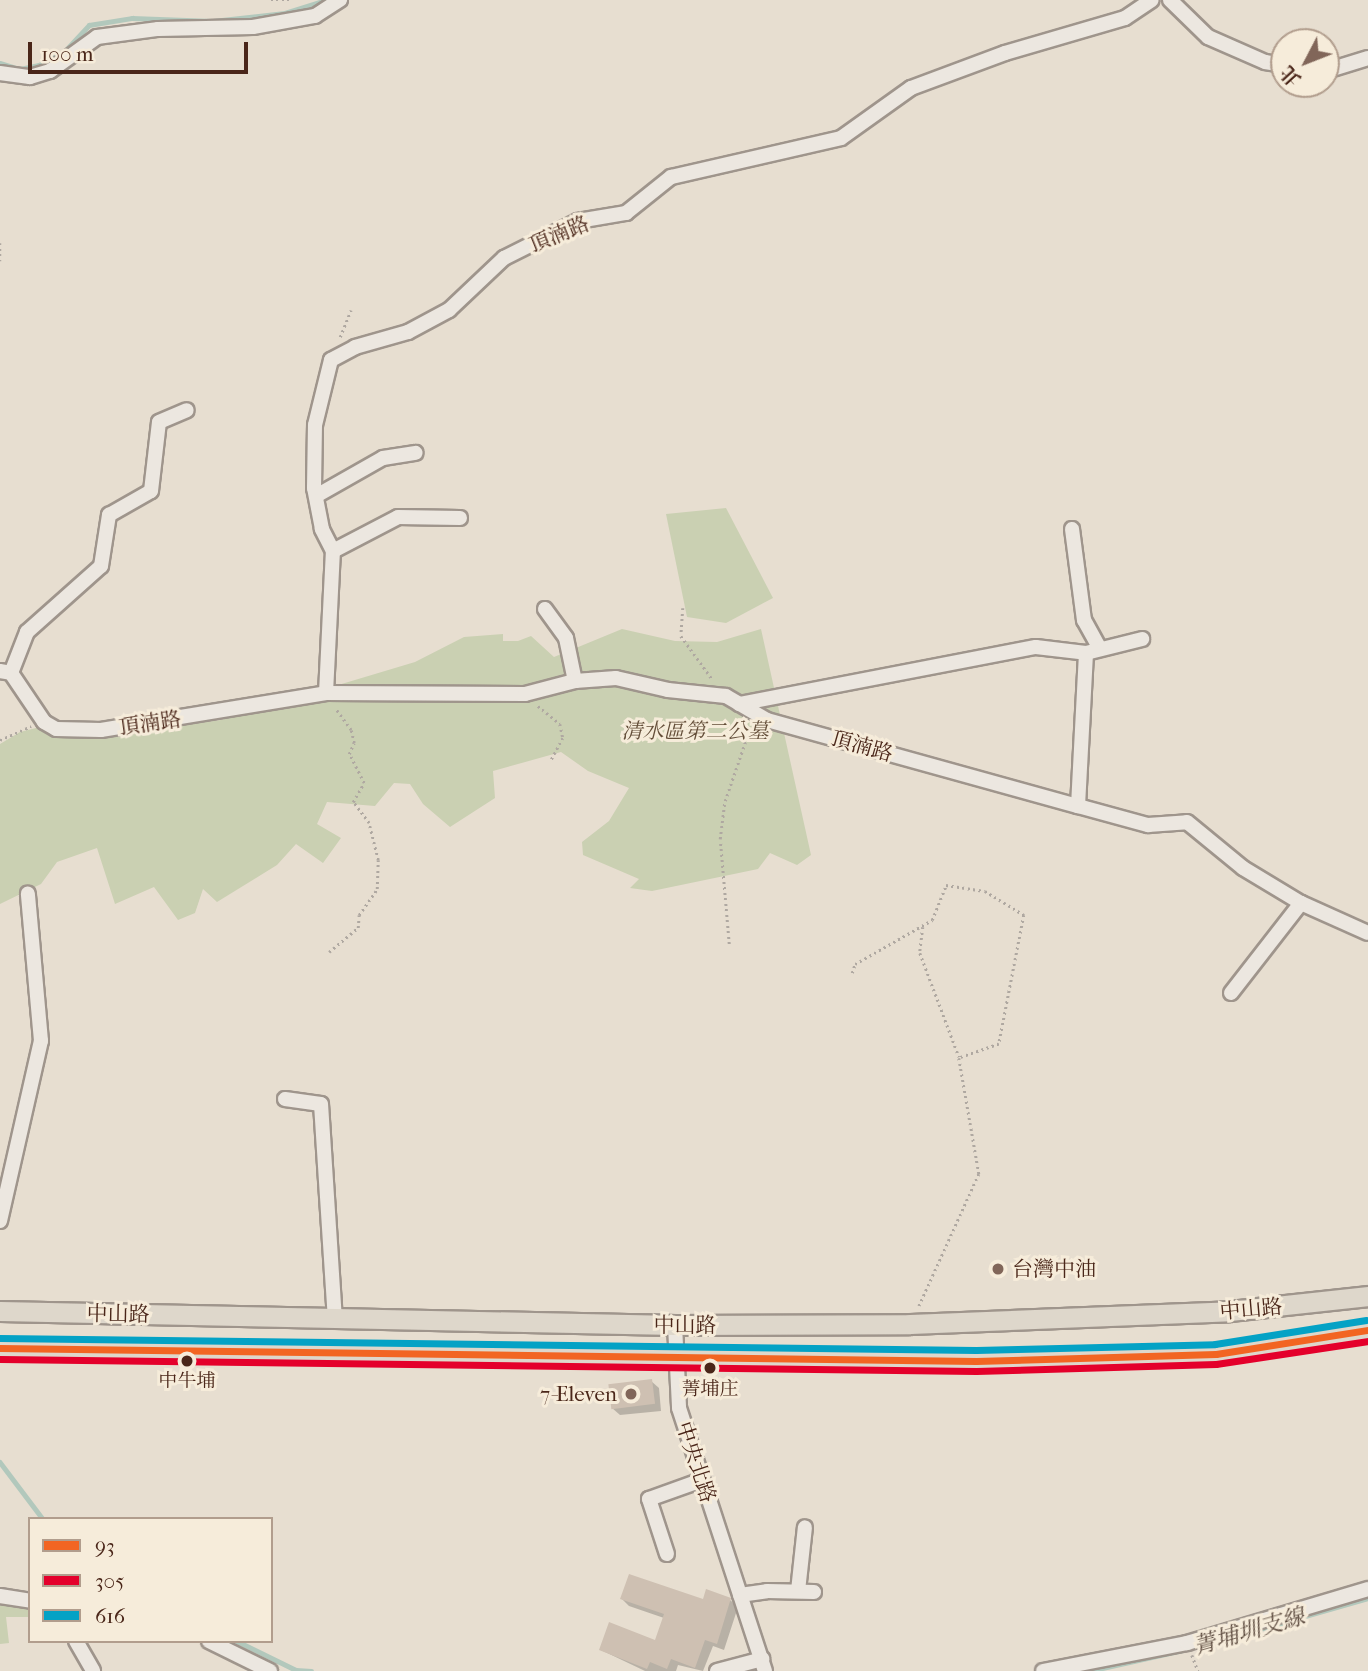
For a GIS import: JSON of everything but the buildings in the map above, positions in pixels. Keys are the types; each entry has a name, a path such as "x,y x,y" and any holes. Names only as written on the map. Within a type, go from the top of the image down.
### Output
{"main road":[{"name":"中山路","path":"0,1311 675,1325 910,1324 1230,1311 1368,1296"},
{"name":"中山路","path":"0,1348 976,1361 1216,1354 1368,1330"}],"street":[{"path":"0,73 30,77 50,71 97,37 158,29 253,27 315,16 340,0"},
{"name":"頂湳路","path":"331,360 419,327 449,310 504,258 578,221 626,213 671,177 841,138 911,88 1005,53 1125,18 1152,0"},
{"path":"1170,0 1208,37 1270,63"},
{"path":"1340,67 1368,58"},
{"path":"326,693 333,551 322,529 316,496 315,425 331,360"},
{"path":"44,722 6,672 27,632 102,566 109,515 151,491 159,422 187,410"},
{"path":"316,496 383,458 416,453"},
{"path":"333,551 398,517 460,518"},
{"path":"1072,529 1084,620 1093,651 1078,806"},
{"path":"545,609 566,638 575,681"},
{"path":"739,704 1036,648 1093,651 1142,639"},
{"name":"頂湳路","path":"44,722 56,729 101,730 326,693 525,694 575,681 616,678 668,690 726,696 753,715 1148,825 1187,822 1243,869 1301,904 1368,933"},
{"path":"0,1221 41,1041 28,894"},
{"path":"1231,993 1301,904"},
{"path":"285,1099 321,1104 335,1318"},
{"name":"中央北路","path":"675,1325 674,1359 679,1408 763,1665"},
{"path":"667,1554 649,1499 702,1480"},
{"path":"798,1591 805,1527"},
{"path":"1044,1671 1187,1643 1368,1589"},
{"path":"740,1595 814,1592"},
{"path":"0,1597 28,1601"},
{"path":"77,1643 93,1671"},
{"path":"213,1643 270,1671"},
{"path":"717,1671 763,1665"}],"path":[{"path":"271,0 289,0"},
{"path":"0,243 0,261"},
{"path":"331,360 351,310"},
{"path":"683,608 681,636 726,696"},
{"path":"326,693 351,730 354,743 349,754 364,783 353,802 369,823 378,860 377,889 359,915 358,928 328,952"},
{"path":"525,694 560,724 563,738 551,761"},
{"path":"729,944 720,839 725,801 753,715"},
{"path":"0,740 44,722"},
{"path":"852,972 855,964 932,920 946,885 953,883 985,891 1024,915 999,1044 959,1058"},
{"path":"910,1324 949,1247 979,1174 959,1058 920,953 923,927"}],"green space":[{"path":"726,508 773,598 726,623 687,617 666,514"},
{"name":"清水區第二公墓","path":"622,629 675,641 717,642 761,629 811,855 797,865 770,853 758,869 652,891 630,888 639,879 583,855 582,842 609,821 629,788 588,771 561,752 493,771 495,798 450,827 423,804 410,784 394,783 375,806 327,802 317,824 341,838 323,863 296,844 277,865 217,902 203,889 195,913 178,920 154,887 115,904 97,848 57,862 41,884 0,904 0,744 20,732 40,727 50,735 92,737 221,720 415,662 464,637 503,634 503,641 518,641 531,636 554,657"},
{"path":"0,1598 28,1603 28,1617 6,1617 9,1643 0,1644"}],"waterway":[{"path":"0,63 20,69 39,65 63,53 89,25 132,18 213,21 285,13 326,0"},
{"name":"菁埔圳支線","path":"0,1462 41,1517"},
{"name":"菁埔圳支線","path":"1246,1633 1368,1598"},
{"name":"菁埔圳支線","path":"241,1643 296,1670 311,1671"},
{"name":"菁埔圳支線","path":"1089,1671 1184,1650"}],"transit line":[{"name":"616","path":"0,1338 976,1350 1215,1344 1366,1320"},
{"name":"93","path":"0,1348 976,1361 1216,1354 1368,1330"},
{"name":"305","path":"0,1359 976,1371 1216,1364 1368,1341"}],"place":[{"name":"台灣中油","path":"998,1269"},
{"name":"中牛埔","path":"187,1361"},
{"name":"菁埔庄","path":"710,1368"},
{"name":"7-Eleven","path":"631,1394"}]}
